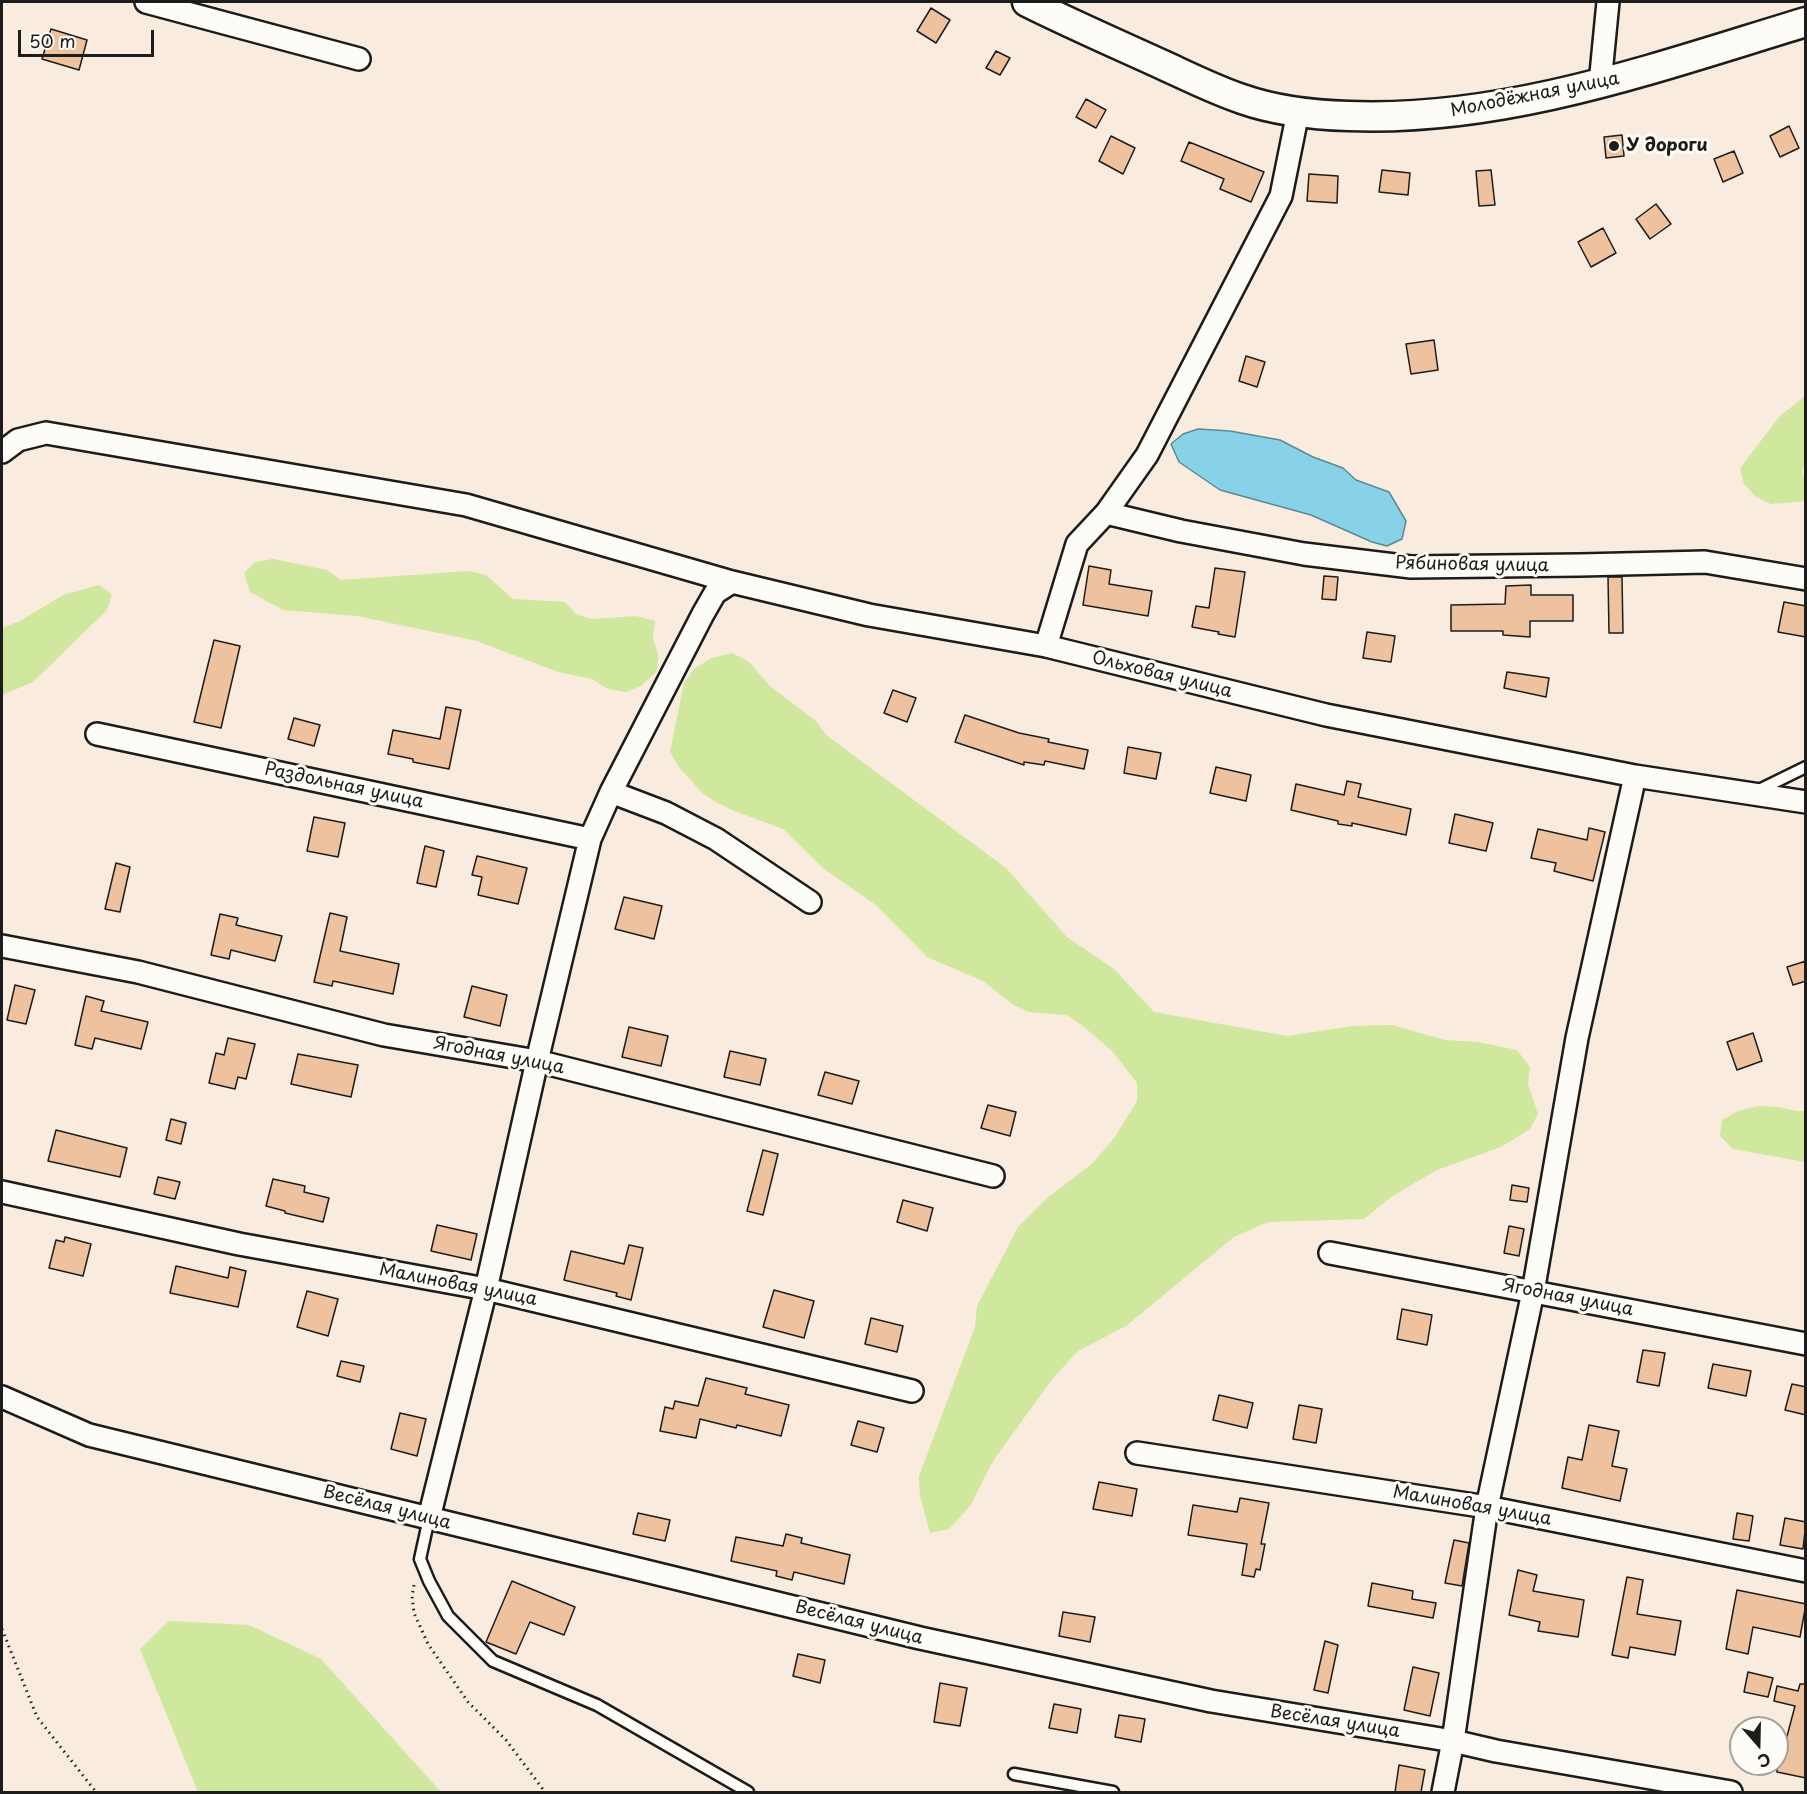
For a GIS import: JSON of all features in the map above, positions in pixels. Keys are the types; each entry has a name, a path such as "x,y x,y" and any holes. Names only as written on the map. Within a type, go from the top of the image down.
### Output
{"street":[{"path":"146,2 359,59"},
{"name":"Молодёжная улица","path":"1027,2 1242,99 1298,112 1382,118 1506,104 1600,84 1806,22"},
{"path":"1600,84 1608,2"},
{"path":"1046,646 1077,543 1106,513 1147,455 1281,196 1298,112"},
{"name":"Ольховая улица","path":"2,452 18,440 46,434 466,505 732,582 869,615 1046,646 1326,715 1635,776 1806,802"},
{"name":"Рябиновая улица","path":"1106,513 1181,531 1304,554 1411,567 1705,562 1806,579"},
{"path":"429,1518 486,1289 537,1060 590,839 611,792 703,614 715,593 732,582"},
{"name":"Раздольная улица","path":"97,734 590,839"},
{"path":"1443,1792 1453,1741 1487,1507 1533,1292 1577,1038 1635,776"},
{"path":"611,792 666,813 716,839 810,902"},
{"name":"Ягодная улица","path":"2,946 138,972 384,1035 537,1060 993,1176"},
{"name":"Малиновая улица","path":"2,1192 239,1244 486,1289 912,1391"},
{"name":"Ягодная улица","path":"1330,1253 1806,1344"},
{"name":"Весёлая улица","path":"2,1397 89,1435 920,1638 1187,1696 1453,1741 1496,1751 1731,1792"},
{"name":"Малиновая улица","path":"1137,1453 1487,1507 1806,1571"}],"lane":[{"path":"1752,793 1806,766"},
{"path":"429,1518 420,1559 429,1581 448,1616 493,1661 597,1705 748,1792"},
{"path":"1014,1774 1113,1792"}],"path":[{"path":"420,1559 412,1596 414,1613 428,1644 468,1702 506,1740 545,1792"},
{"path":"2,1629 37,1717 96,1792"}],"green space":[{"path":"1805,396 1806,462 1802,471 1805,481 1805,501 1771,504 1755,496 1744,484 1740,468 1780,416"},
{"path":"273,559 327,570 341,580 469,571 486,575 513,599 565,602 576,614 592,619 636,616 655,621 653,639 658,654 657,671 641,686 626,692 608,689 592,679 558,672 477,641 357,616 283,610 250,592 244,573 255,562"},
{"path":"99,585 112,594 107,610 33,682 2,695 2,628 20,621 63,595"},
{"path":"732,653 748,661 771,687 816,721 826,735 1006,868 1067,937 1114,969 1154,1012 1287,1036 1353,1026 1392,1025 1445,1040 1478,1042 1517,1050 1530,1067 1528,1084 1538,1114 1530,1129 1501,1147 1437,1170 1391,1197 1364,1219 1268,1222 1234,1237 1126,1326 1078,1351 1053,1378 993,1461 970,1506 949,1529 930,1533 920,1496 919,1476 975,1327 977,1306 1018,1227 1047,1198 1093,1163 1115,1137 1137,1101 1137,1083 1112,1051 1067,1015 1029,1012 1012,1004 983,981 927,957 876,905 824,869 783,829 732,810 701,792 678,766 670,752 684,683 695,668 712,658"},
{"path":"1757,1106 1805,1111 1805,1162 1733,1149 1720,1136 1722,1120 1738,1111"},
{"path":"169,1621 249,1625 321,1659 441,1792 198,1792 140,1649"}],"water":[{"path":"1198,429 1230,431 1280,440 1313,457 1343,468 1356,480 1389,492 1406,521 1402,539 1387,546 1372,542 1311,515 1220,490 1179,462 1171,444 1183,434"}],"building":[{"path":"931,8 950,20 936,43 917,31"},
{"path":"51,29 87,40 79,70 42,59"},
{"path":"996,51 1010,58 1000,75 986,68"},
{"path":"1086,99 1106,110 1096,128 1076,117"},
{"path":"1789,126 1799,148 1780,157 1770,136"},
{"path":"1622,135 1624,156 1606,158 1604,137"},
{"path":"1111,136 1135,148 1123,174 1099,161"},
{"path":"1189,142 1264,172 1251,202 1220,189 1224,179 1181,161"},
{"path":"1734,151 1743,173 1723,182 1714,159"},
{"path":"1382,170 1410,173 1408,195 1379,192"},
{"path":"1491,170 1495,205 1479,206 1476,171"},
{"path":"1309,174 1338,176 1337,203 1307,201"},
{"path":"1656,204 1671,224 1650,239 1636,219"},
{"path":"1603,228 1616,253 1591,267 1578,242"},
{"path":"1434,340 1438,370 1411,374 1406,344"},
{"path":"1246,356 1265,362 1257,387 1239,381"},
{"path":"1089,566 1111,570 1109,584 1152,591 1148,616 1083,605"},
{"path":"1215,568 1245,572 1235,637 1192,627 1196,606 1209,608"},
{"path":"1324,576 1338,577 1336,600 1322,599"},
{"path":"1608,577 1622,577 1623,633 1609,633"},
{"path":"1531,585 1531,595 1573,595 1573,621 1530,621 1530,637 1503,635 1503,631 1451,631 1451,605 1505,604 1506,586"},
{"path":"1784,602 1806,606 1806,637 1778,632"},
{"path":"1367,632 1395,636 1391,662 1363,658"},
{"path":"214,640 240,646 221,728 194,722"},
{"path":"1507,672 1549,678 1546,697 1504,688"},
{"path":"893,690 916,698 907,722 884,713"},
{"path":"446,707 461,710 449,769 388,754 393,730 440,739"},
{"path":"965,715 1019,733 1049,739 1048,742 1088,750 1084,769 1045,761 1044,765 1024,762 1024,765 955,742"},
{"path":"294,718 320,725 314,746 288,739"},
{"path":"1128,747 1161,753 1156,779 1124,773"},
{"path":"1216,767 1251,775 1246,801 1210,793"},
{"path":"1347,781 1361,784 1358,797 1411,809 1406,835 1352,823 1352,826 1338,824 1338,821 1291,810 1296,784 1344,795"},
{"path":"1455,814 1493,823 1486,851 1449,843"},
{"path":"314,817 345,823 338,857 307,851"},
{"path":"1589,828 1605,832 1593,881 1554,871 1556,863 1531,858 1538,829 1587,840"},
{"path":"425,846 444,851 436,887 417,883"},
{"path":"477,856 527,868 518,904 478,895 482,877 472,875"},
{"path":"116,863 130,867 120,912 105,909"},
{"path":"624,897 662,906 654,939 615,929"},
{"path":"330,913 347,917 340,951 399,964 393,994 333,981 332,986 314,982"},
{"path":"220,914 238,918 236,925 282,936 275,961 231,950 229,959 211,955"},
{"path":"1806,961 1806,981 1793,985 1787,967"},
{"path":"15,985 35,990 26,1024 7,1020"},
{"path":"472,986 507,995 500,1026 464,1017"},
{"path":"86,996 104,1001 101,1011 148,1022 141,1049 95,1038 92,1049 75,1045"},
{"path":"629,1027 668,1036 661,1066 622,1057"},
{"path":"1753,1033 1762,1061 1737,1070 1727,1042"},
{"path":"228,1038 255,1044 246,1079 238,1077 235,1089 209,1083 216,1053 224,1055"},
{"path":"730,1051 766,1059 760,1085 724,1077"},
{"path":"298,1054 358,1065 351,1097 291,1084"},
{"path":"825,1072 859,1081 852,1104 818,1095"},
{"path":"988,1105 1016,1112 1010,1136 981,1128"},
{"path":"171,1119 186,1123 181,1144 166,1140"},
{"path":"56,1130 127,1148 120,1177 48,1161"},
{"path":"763,1150 778,1154 763,1215 747,1211"},
{"path":"158,1177 180,1182 175,1199 154,1194"},
{"path":"273,1179 305,1186 304,1192 329,1198 323,1222 266,1206"},
{"path":"1512,1185 1529,1188 1527,1202 1510,1200"},
{"path":"903,1200 933,1208 927,1231 897,1222"},
{"path":"437,1225 477,1234 471,1260 431,1251"},
{"path":"1509,1226 1524,1229 1519,1256 1504,1253"},
{"path":"65,1237 91,1244 83,1276 49,1268 56,1240 64,1242"},
{"path":"629,1245 643,1248 631,1300 616,1296 617,1293 564,1280 571,1251 624,1264"},
{"path":"176,1266 228,1278 230,1267 246,1271 238,1307 170,1293"},
{"path":"774,1290 814,1301 804,1338 763,1327"},
{"path":"307,1291 338,1299 328,1336 297,1327"},
{"path":"1402,1309 1432,1315 1427,1345 1397,1339"},
{"path":"871,1318 903,1326 897,1352 865,1344"},
{"path":"1643,1350 1665,1353 1659,1386 1637,1382"},
{"path":"341,1361 364,1366 360,1382 337,1376"},
{"path":"1713,1364 1751,1371 1746,1396 1708,1388"},
{"path":"706,1378 747,1388 745,1394 789,1405 781,1436 700,1419 696,1438 660,1431 665,1407 673,1409 675,1401 698,1406"},
{"path":"1792,1384 1806,1387 1806,1415 1785,1410"},
{"path":"1219,1395 1253,1403 1247,1428 1213,1420"},
{"path":"1299,1405 1322,1409 1316,1443 1293,1439"},
{"path":"400,1413 426,1419 417,1456 391,1449"},
{"path":"858,1421 884,1428 877,1452 851,1445"},
{"path":"1589,1425 1619,1431 1612,1466 1627,1469 1620,1501 1562,1488 1568,1457 1582,1460"},
{"path":"1099,1482 1137,1489 1132,1516 1093,1509"},
{"path":"1240,1498 1269,1503 1261,1544 1265,1544 1260,1570 1256,1569 1254,1577 1242,1575 1247,1544 1188,1535 1193,1505 1237,1512"},
{"path":"638,1513 670,1520 665,1541 633,1534"},
{"path":"1737,1513 1753,1516 1749,1541 1733,1539"},
{"path":"1785,1518 1806,1522 1803,1549 1780,1545"},
{"path":"786,1534 802,1538 801,1543 850,1555 844,1584 794,1572 792,1580 776,1576 777,1571 731,1561 736,1537 783,1546"},
{"path":"1454,1540 1469,1543 1462,1586 1445,1583"},
{"path":"1518,1570 1537,1575 1533,1591 1584,1600 1578,1637 1538,1631 1540,1622 1509,1615"},
{"path":"1627,1577 1643,1580 1637,1614 1681,1621 1675,1655 1630,1647 1628,1658 1612,1655"},
{"path":"512,1581 575,1607 564,1635 530,1622 516,1654 486,1642"},
{"path":"1372,1583 1413,1591 1412,1599 1436,1603 1433,1618 1368,1606"},
{"path":"1737,1590 1806,1604 1800,1637 1753,1627 1748,1654 1726,1649"},
{"path":"1063,1612 1095,1617 1090,1642 1059,1636"},
{"path":"1325,1641 1338,1645 1328,1693 1314,1690"},
{"path":"798,1654 825,1660 820,1683 793,1676"},
{"path":"1413,1667 1439,1673 1430,1716 1404,1710"},
{"path":"1748,1672 1773,1678 1768,1697 1744,1692"},
{"path":"940,1683 967,1688 960,1726 934,1722"},
{"path":"1800,1684 1806,1684 1806,1778 1789,1774 1789,1729 1795,1706 1774,1701 1777,1686 1798,1691"},
{"path":"1054,1704 1081,1709 1077,1733 1049,1728"},
{"path":"1119,1715 1145,1719 1141,1742 1115,1737"},
{"path":"1399,1765 1425,1770 1421,1792 1395,1792"}],"place":[{"name":"У дороги","path":"1614,146"}]}
